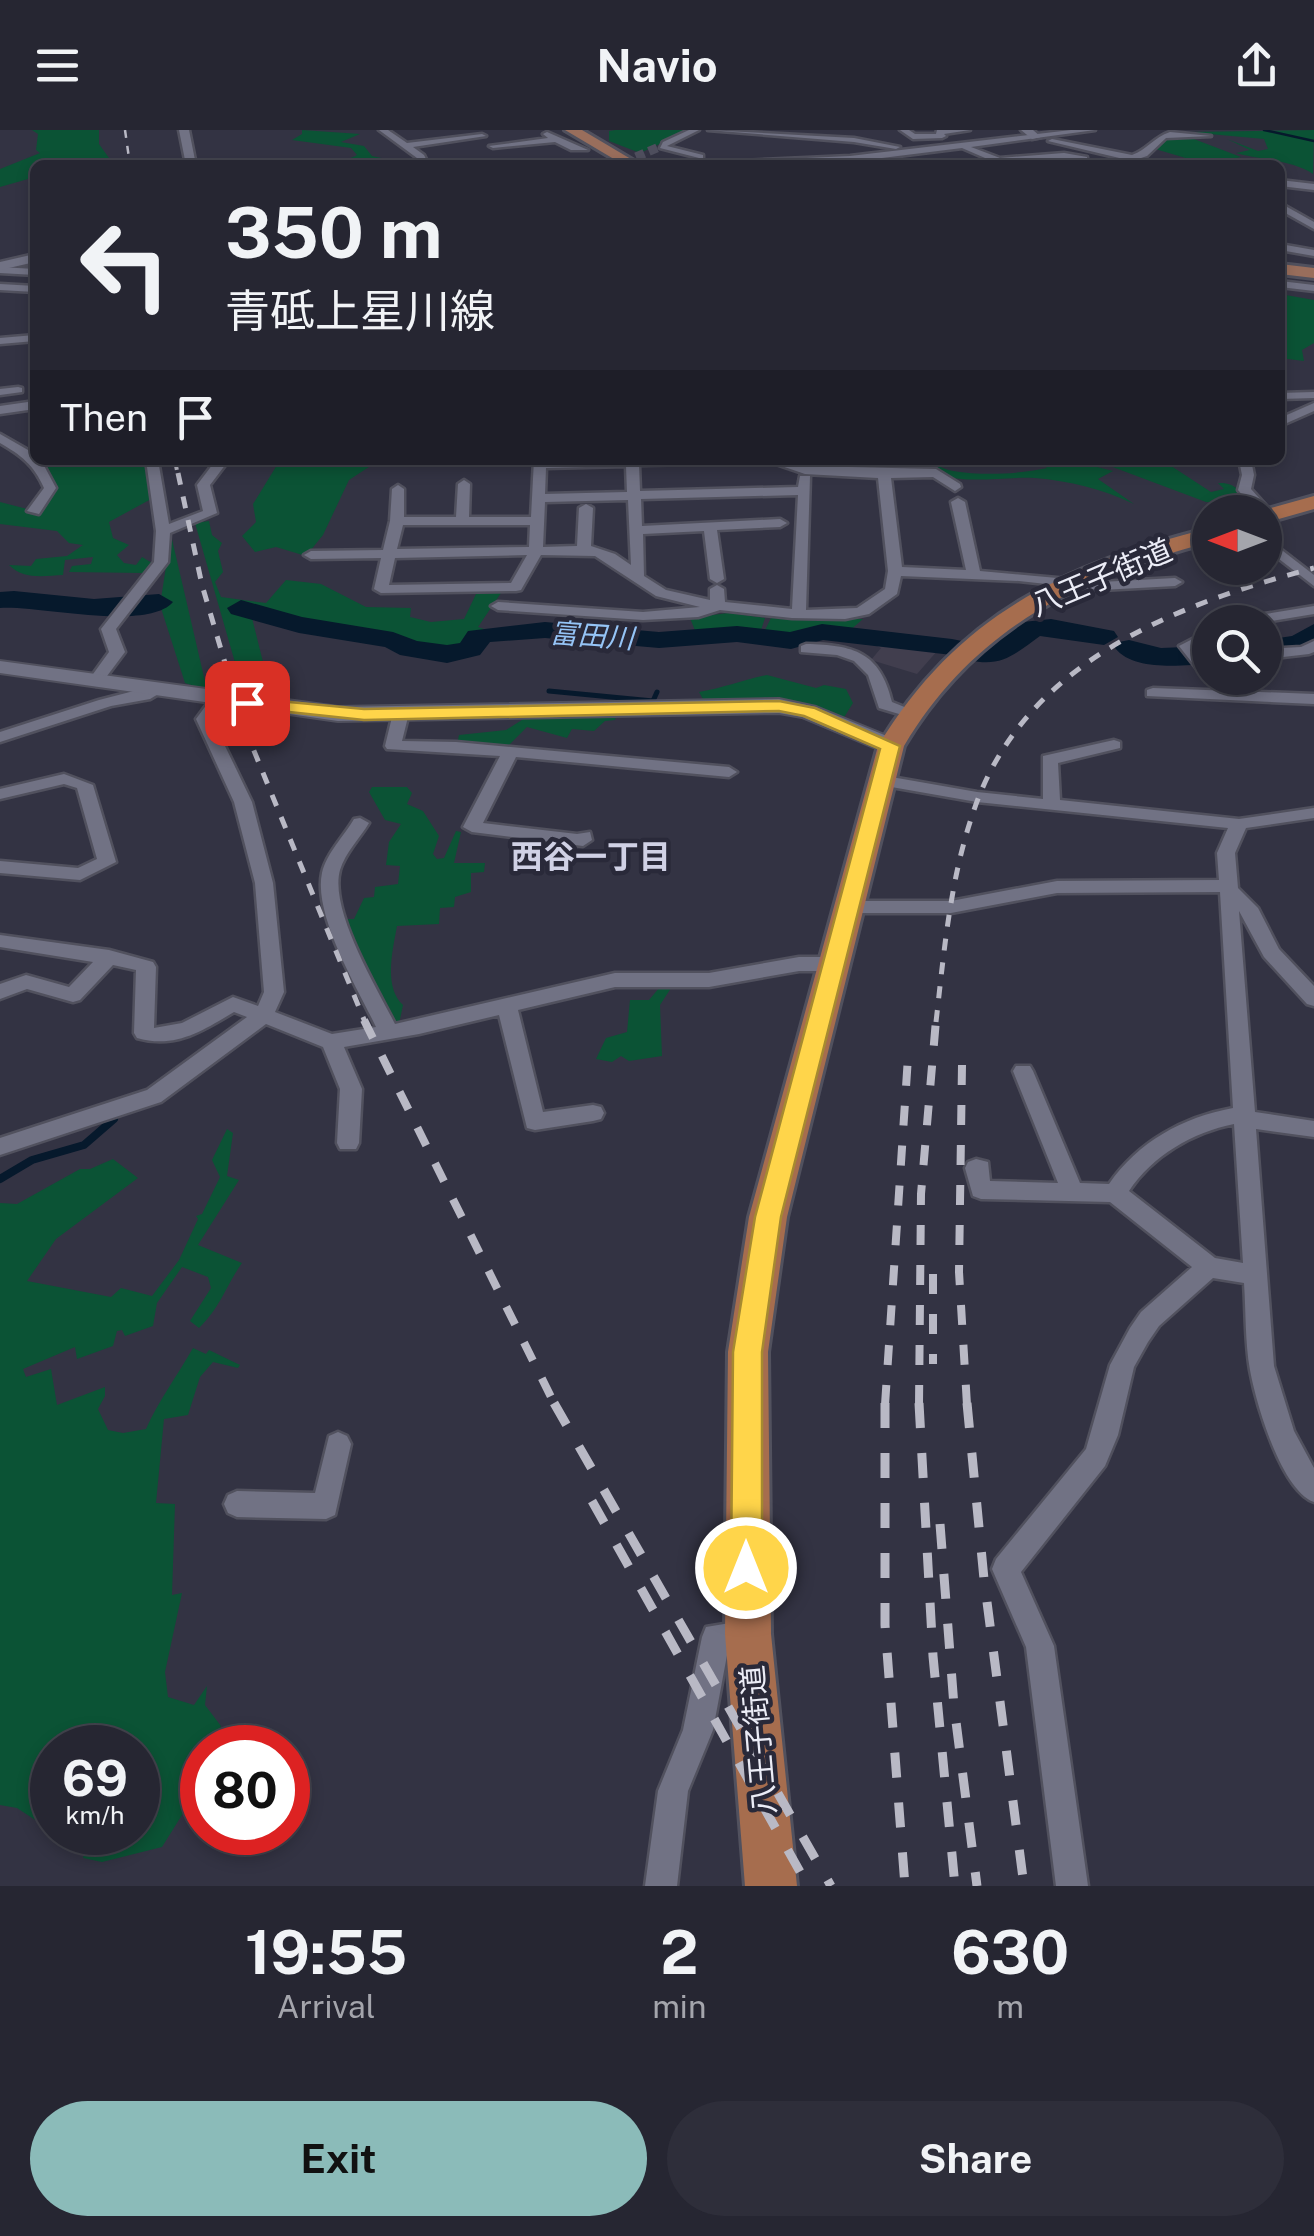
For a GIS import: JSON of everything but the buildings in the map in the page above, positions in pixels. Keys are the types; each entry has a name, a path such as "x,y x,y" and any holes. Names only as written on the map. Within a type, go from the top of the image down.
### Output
{"highway":[{"path":"1282,510 1314,502"},
{"name":"八王子街道","path":"771,1886 748,1634 748,1352 768,1217 890,746 926,687 1012,615 1074,582 1192,541"}],"main road":[{"path":"568,135 623,160"},
{"path":"1285,270 1314,277"},
{"path":"1285,280 1314,277"},
{"path":"0,667 338,714 779,706 808,712 890,746"}],"street":[{"path":"184,130 190,160"},
{"path":"383,130 422,160"},
{"path":"399,144 463,130"},
{"path":"542,130 568,135"},
{"path":"695,130 665,146 697,160"},
{"path":"712,130 865,140 912,154"},
{"path":"875,130 912,154"},
{"path":"904,130 912,138 966,130"},
{"path":"861,160 1091,130"},
{"path":"724,140 734,132"},
{"path":"940,132 960,147 999,160 1064,156 1083,160"},
{"path":"1080,132 1102,140"},
{"path":"1132,158 1144,154 1154,137 1162,134 1207,136"},
{"path":"399,144 488,145 568,135"},
{"path":"779,136 766,146 885,146"},
{"path":"1036,138 1138,160"},
{"path":"704,160 713,149"},
{"path":"425,160 438,154"},
{"path":"876,156 880,160"},
{"path":"738,160 770,160"},
{"path":"1285,183 1314,186"},
{"path":"1285,209 1309,226 1285,235"},
{"path":"1285,247 1314,253"},
{"path":"0,268 30,259"},
{"path":"1285,259 1314,261"},
{"path":"0,268 30,271"},
{"path":"1285,282 1314,288"},
{"path":"0,287 30,289"},
{"path":"0,341 30,338"},
{"path":"0,392 18,390"},
{"path":"1285,396 1314,395"},
{"path":"0,410 30,406"},
{"path":"1285,420 1314,408"},
{"path":"0,438 30,455"},
{"path":"34,511 50,488 38,465"},
{"path":"96,680 117,652 108,629 161,562 163,531 153,465"},
{"path":"163,531 210,513 203,485 219,465"},
{"path":"398,489 396,521 381,589 516,587 536,552 540,465"},
{"path":"632,465 638,574"},
{"path":"788,465 805,470 936,473 956,494 974,575"},
{"path":"1245,465 1248,475 1244,490 1248,495"},
{"path":"799,612 805,470"},
{"path":"311,555 584,550 604,553 670,596 718,606 860,612 892,591 895,571 884,474"},
{"path":"462,520 464,484"},
{"path":"538,498 806,491"},
{"path":"584,550 586,508"},
{"path":"396,521 537,521"},
{"path":"635,530 780,523"},
{"path":"710,527 718,606"},
{"path":"1282,555 1314,582"},
{"path":"895,571 1074,582 1132,593 1175,582"},
{"path":"498,606 658,615 705,612 718,606"},
{"path":"1282,615 1314,610"},
{"path":"1282,653 1314,646"},
{"path":"806,649 840,650 860,657 876,674 885,706 909,712"},
{"path":"0,737 48,725 111,701 143,698 158,690"},
{"path":"1153,693 1314,699"},
{"path":"0,1147 154,1096 263,1016 274,992 264,883 243,802 204,720 219,699"},
{"path":"401,713 393,746 510,752 729,772"},
{"path":"1052,804 1050,760 1114,745"},
{"path":"510,752 472,827 583,840 584,836"},
{"path":"0,794 64,779 86,784 106,862 80,874 0,867"},
{"path":"880,780 967,796 1239,824 1314,812"},
{"path":"360,823 331,868 328,889 388,1033"},
{"path":"1239,824 1226,854 1262,1366 1270,1405 1292,1460 1314,1490"},
{"path":"848,907 951,907 1057,887 1228,887 1251,912 1271,952 1314,998"},
{"path":"0,941 110,957 146,968 144,1033 156,1038 170,1037 234,1004 331,1042 388,1033 615,980 709,980 799,964 832,964"},
{"path":"0,992 26,982 73,995 110,957"},
{"path":"506,1005 535,1122 593,1113"},
{"path":"331,1042 352,1089 348,1143"},
{"path":"1023,1071 1072,1190"},
{"path":"1115,1193 1129,1169 1156,1148 1217,1118 1243,1116 1314,1128"},
{"path":"980,1168 976,1168 981,1190 1115,1193 1209,1267 1254,1275"},
{"path":"1072,1886 1040,1646 1006,1568 1096,1458 1122,1364 1139,1335 1150,1319 1209,1267"},
{"path":"237,1504 326,1506 338,1444"},
{"path":"661,1886 673,1791 698,1730 716,1636 748,1634"}],"shaded area":[{"path":"881,642 938,650 917,674 871,660"}],"green space":[{"path":"32,130 99,130 99,144 110,160 30,160 30,178 0,187 0,169 40,153 36,150 38,134"},
{"path":"302,130 360,134 341,142 364,146 372,156 391,160 342,160 357,155 351,148 292,140"},
{"path":"690,130 640,153 609,141 609,131"},
{"path":"1314,130 1313,174 1285,160 1236,153 1250,150 1227,139 1258,151 1268,149 1264,139 1188,132"},
{"path":"1186,136 1241,157 1192,160 1152,148 1160,138"},
{"path":"1285,295 1314,300 1314,343 1302,350 1304,361 1285,359"},
{"path":"44,465 148,465 153,498 109,522 113,538 129,545 117,555 124,563 136,565 142,557 152,563 143,573 69,572 72,566 91,564 93,557 65,560 63,575 27,575 9,565 31,566 36,559 67,556 83,545 69,543 57,531 0,524 0,502 31,510 55,488"},
{"path":"277,465 372,465 349,480 323,535 306,556 276,547 255,552 242,536 256,522 253,504"},
{"path":"923,465 988,474 1047,468 1043,465 1090,465 1113,471 1098,479 1134,504 1098,490 1048,479 971,480"},
{"path":"1107,465 1170,465 1211,492 1224,489 1218,483 1224,483 1242,495 1192,497"},
{"path":"209,521 212,535 222,543 218,551 223,572 215,582 221,597 266,603 286,580 321,584 366,607 411,608 410,617 431,622 464,619 476,594 501,593 478,627 490,631 479,635 466,648 449,652 299,624 257,606 252,618 268,682 259,690 244,694 195,523"},
{"path":"171,535 207,690 185,683 160,605"},
{"path":"728,613 765,618 760,633 790,640 733,632 696,633 690,618"},
{"path":"771,618 863,619 848,632 815,629 795,637 765,630"},
{"path":"767,675 816,688 824,685 846,689 853,703 843,719 704,701 699,692"},
{"path":"533,713 617,714 615,720 605,721 594,731 572,729 567,738 527,727 505,749 457,745 459,735 506,730"},
{"path":"372,787 407,787 412,793 407,804 423,811 439,836 433,854 437,859 444,858 456,831 461,832 454,863 485,863 484,872 471,873 471,892 455,897 454,907 440,908 439,924 397,926 391,978 403,1005 399,1024 390,1025 348,939 346,919 354,919 364,898 374,897 375,887 398,884 400,866 386,865 389,842 401,824 385,820 369,792"},
{"path":"665,981 675,982 660,1005 662,1056 629,1061 621,1056 612,1062 596,1059 606,1038 627,1032 630,1000 649,1000"},
{"path":"227,1129 233,1133 227,1176 239,1180 198,1245 242,1263 207,1320 199,1328 190,1321 211,1288 208,1277 182,1267 157,1303 153,1326 125,1336 122,1330 117,1331 113,1346 77,1359 75,1347 23,1369 26,1377 51,1369 57,1405 105,1387 98,1409 108,1430 123,1433 146,1429 193,1348 206,1354 209,1350 240,1365 238,1368 213,1362 200,1377 188,1415 164,1419 156,1503 175,1504 172,1595 182,1593 165,1672 168,1697 194,1705 207,1686 205,1705 220,1725 180,1725 180,1818 160,1848 160,1725 30,1725 30,1817 17,1808 0,1805 0,1203 17,1204 80,1169 113,1159 138,1178 56,1239 27,1281 111,1297 121,1288 152,1296 179,1260 196,1216 202,1214 220,1177 212,1160"},
{"path":"84,1855 130,1855 102,1862 83,1858"}],"waterway":[{"path":"1264,130 1314,141"},
{"name":"富田川","path":"0,600 94,608 159,602"},
{"name":"富田川","path":"241,608 299,625 393,640 410,649 447,654 470,649 478,637 489,634 545,630 659,640 737,634 791,641 822,632 952,647"},
{"name":"富田川","path":"979,654 993,656 1033,628 1051,627 1104,637"},
{"name":"富田川","path":"1282,646 1300,643 1314,632"},
{"name":"富田川","path":"1129,648 1160,657 1192,656"},
{"path":"549,691 653,701 657,692"},
{"path":"0,1179 32,1160 84,1145 114,1119"}],"tunnel":[{"path":"636,157 666,144"}],"railway":[{"path":"125,130 129,160"},
{"path":"176,465 178,476"},
{"path":"178,473 202,585 243,724 365,1022"},
{"path":"936,1022 949,916 965,838 996,761 1027,717 1066,679 1109,648 1158,622 1209,601 1314,568"},
{"path":"364,1020 554,1403"},
{"path":"919,1403 921,1194 936,1020"},
{"path":"885,1405 908,1057"},
{"path":"962,1065 959,1272 967,1405"},
{"path":"933,1274 933,1364"},
{"path":"554,1403 831,1886"},
{"path":"919,1403 933,1656 955,1886"},
{"path":"967,1403 984,1579 1024,1886"},
{"path":"885,1405 885,1625 905,1886"},
{"path":"592,1501 808,1886"},
{"path":"940,1524 954,1706 977,1886"}],"district":[{"name":"西谷一丁目","path":"591,856"}],"route":[{"path":"247,703 364,715 779,706 808,712 890,746 768,1217 748,1352 746,1568"}]}
